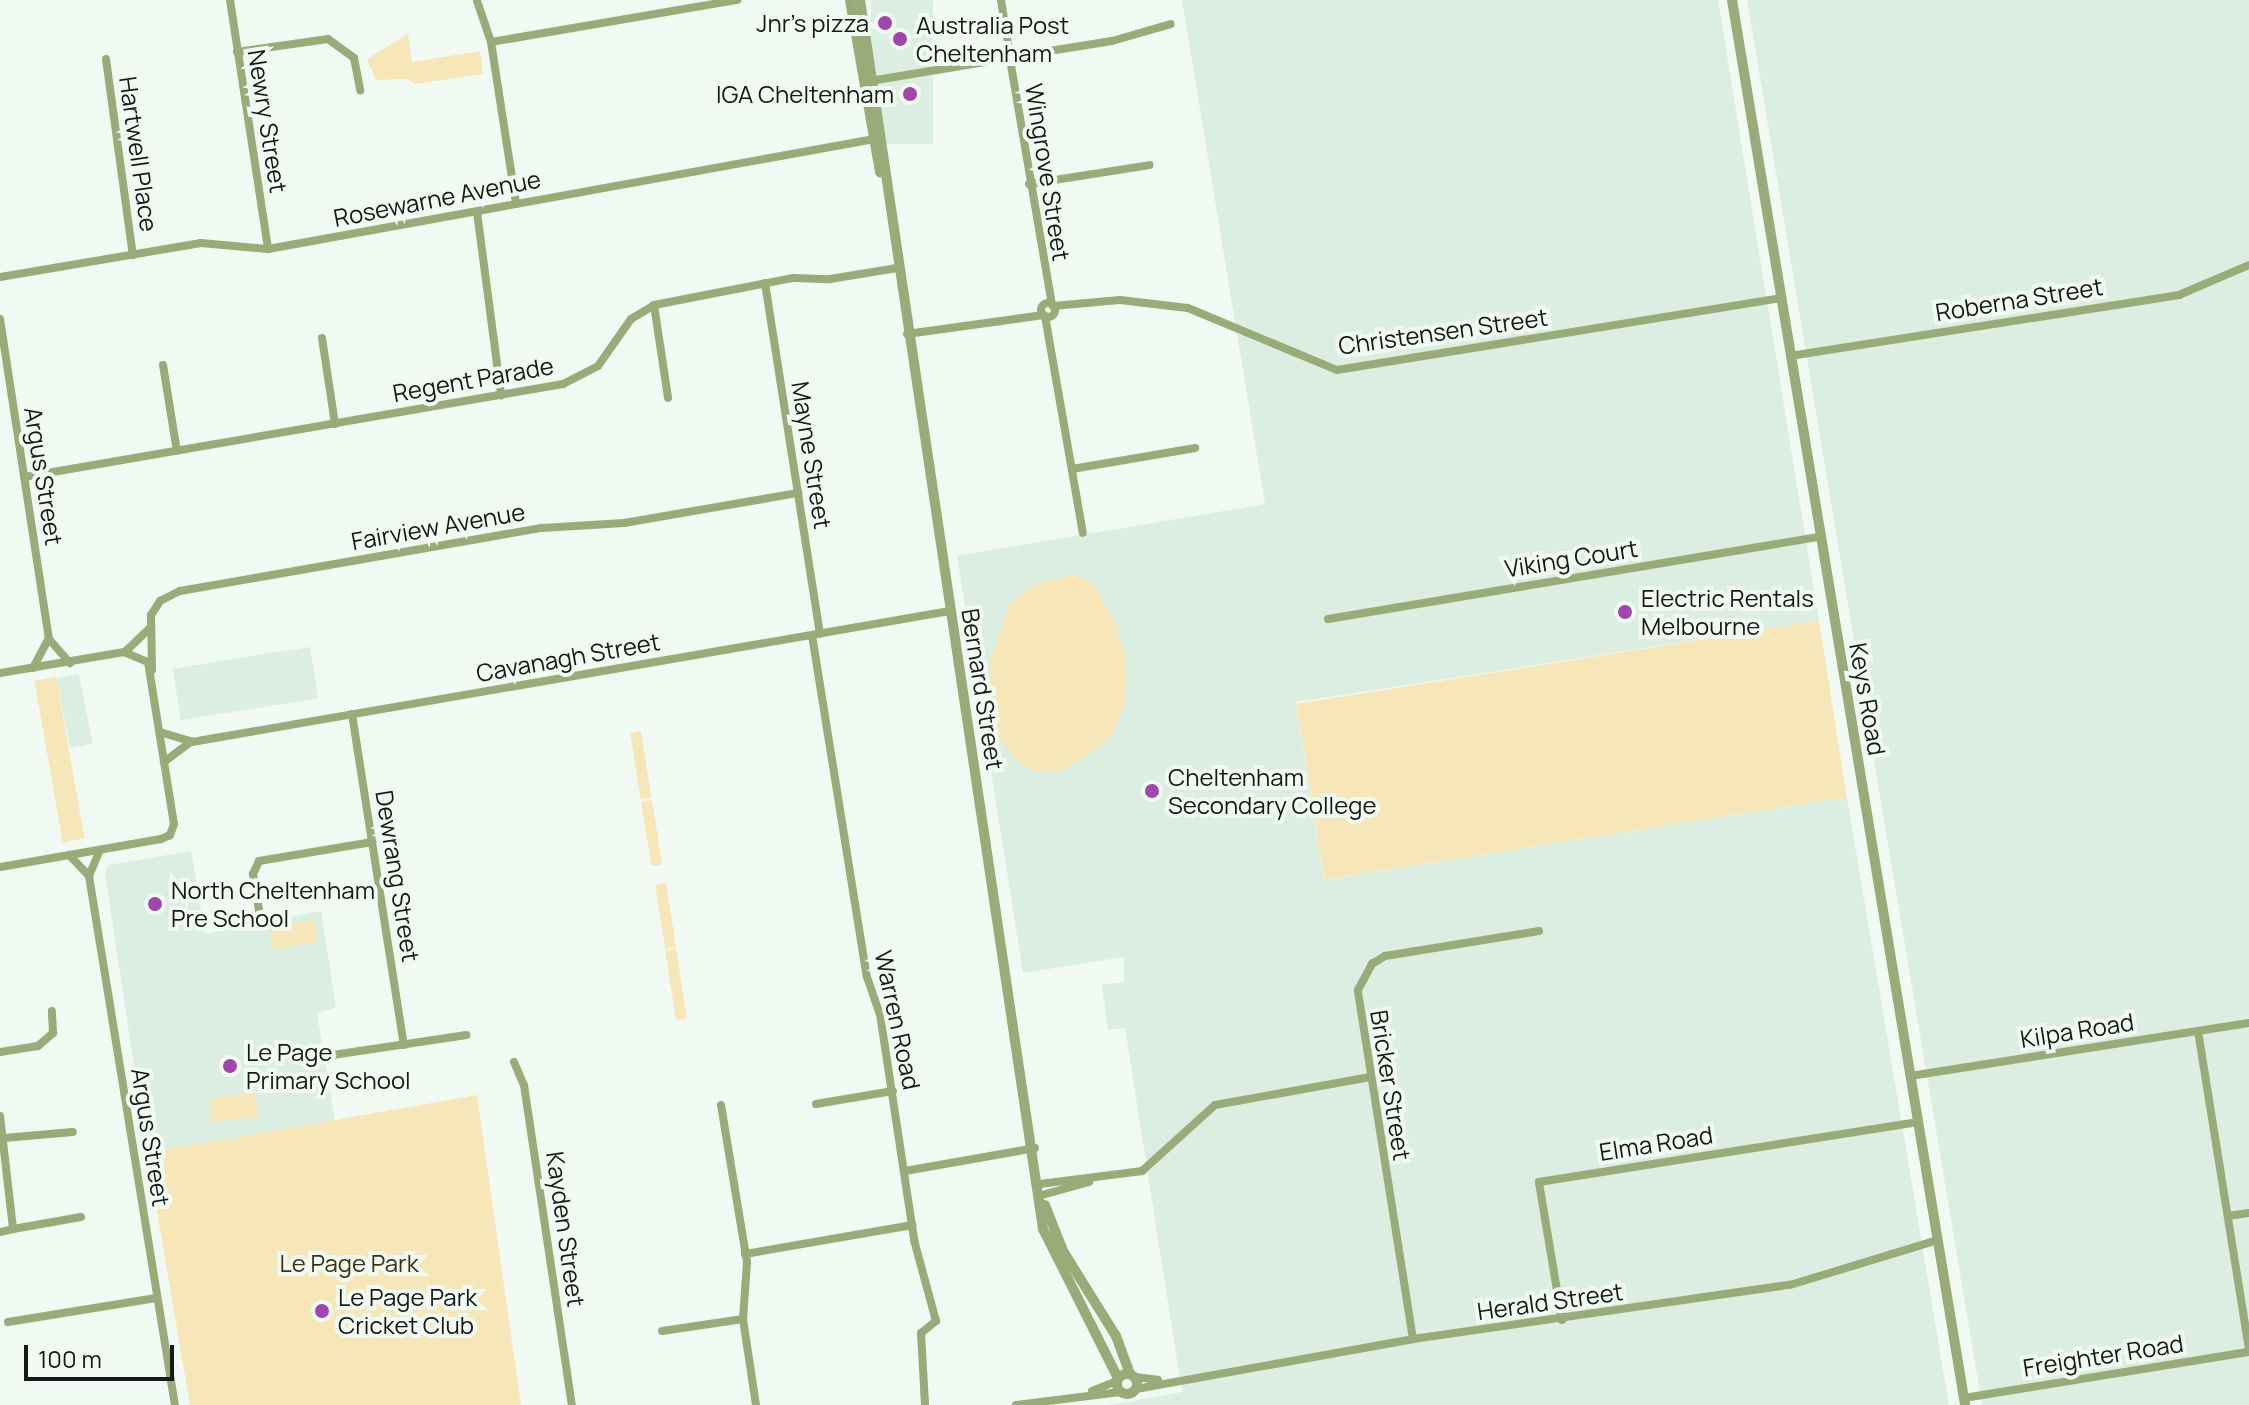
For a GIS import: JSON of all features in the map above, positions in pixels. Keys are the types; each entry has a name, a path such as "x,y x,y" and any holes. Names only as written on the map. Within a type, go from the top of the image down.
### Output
{"street":[{"name":"Newry Street","path":"230,0 268,249"},
{"path":"491,42 737,0"},
{"name":"Bernard Street","path":"850,0 870,81"},
{"name":"Bernard Street","path":"860,0 876,138 1041,1190 1063,1251 1106,1317 1127,1387 1136,1405"},
{"path":"1001,0 1009,50 1007,62"},
{"name":"Keys Road","path":"1732,0 1965,1401"},
{"path":"477,1 491,42 516,204"},
{"path":"870,81 1007,62 1018,56 1112,41 1171,24"},
{"path":"237,52 328,39 354,58 360,90"},
{"path":"1009,50 1018,56"},
{"name":"Hartwell Place","path":"106,59 133,255"},
{"name":"Wingrove Street","path":"1007,62 1083,533"},
{"name":"Rosewarne Avenue","path":"0,277 201,243 268,249 876,138"},
{"path":"1029,184 1150,165"},
{"path":"477,212 501,395"},
{"name":"Roberna Street","path":"1790,356 2179,295 2249,265"},
{"name":"Regent Parade","path":"24,477 501,395 582,378 606,358 631,319 654,305 765,283 897,268"},
{"name":"Mayne Street","path":"765,283 798,493 816,634"},
{"name":"Christensen Street","path":"907,334 1120,300 1188,308 1337,370 1781,298"},
{"path":"654,305 668,398"},
{"name":"Argus Street","path":"0,319 49,639"},
{"path":"322,338 335,424"},
{"path":"163,365 177,451"},
{"path":"1072,469 1195,448"},
{"name":"Fairview Avenue","path":"124,652 138,645 150,628 160,601 186,589 542,528 624,523 798,493"},
{"name":"Viking Court","path":"1328,619 1820,537"},
{"name":"Cavanagh Street","path":"164,762 192,742 950,611"},
{"path":"0,867 170,835 174,824 152,670 150,628"},
{"name":"Warren Road","path":"816,634 867,977 880,1014 913,1225 936,1321 921,1333 925,1405"},
{"path":"33,668 49,639 70,663"},
{"path":"0,673 124,652 144,658 152,670"},
{"name":"Dewrang Street","path":"352,714 404,1045"},
{"name":"Cavanagh Street","path":"160,732 192,742"},
{"path":"261,922 253,874 259,861 372,842"},
{"path":"69,855 89,876 100,850"},
{"name":"Argus Street","path":"89,876 175,1405"},
{"name":"Bricker Street","path":"1413,1339 1357,996 1375,960 1539,931"},
{"path":"0,1052 38,1046 53,1033 52,1011"},
{"name":"Kilpa Road","path":"1910,1076 2249,1023"},
{"path":"2198,1031 2249,1350"},
{"path":"326,1056 466,1035"},
{"name":"Kayden Street","path":"514,1062 524,1085 572,1405"},
{"path":"1041,1190 1147,1168 1215,1105 1370,1077"},
{"path":"816,1104 893,1091"},
{"path":"721,1105 745,1254 743,1319 756,1405"},
{"path":"0,1118 13,1229"},
{"name":"Elma Road","path":"1562,1320 1539,1182 1918,1122"},
{"path":"4,1138 73,1132"},
{"path":"905,1171 1035,1148"},
{"path":"2228,1216 2249,1213"},
{"path":"0,1232 81,1217"},
{"path":"745,1254 913,1225"},
{"name":"Herald Street","path":"1016,1405 1413,1339 1790,1285 1938,1240"},
{"path":"8,1322 156,1298"},
{"path":"662,1331 743,1319"},
{"name":"Freighter Road","path":"1965,1401 2249,1350"}],"shaded area":[{"path":"871,0 933,0 933,144 871,144"},
{"path":"1182,0 1718,0 1819,621 1296,702 1324,880 1847,797 1949,1405 1109,1405 1182,1392 1125,1028 1108,1030 1102,985 1124,982 1124,957 1023,973 957,556 1265,504"},
{"path":"1747,0 2249,0 2249,1405 1982,1405"},
{"path":"310,647 318,698 181,720 173,669"},
{"path":"79,674 93,744 70,748 56,678"},
{"name":"Le Page Primary School","path":"191,851 205,934 321,911 336,1008 317,1013 335,1121 147,1153 105,873 108,865"}],"green space":[{"path":"408,34 412,62 480,51 483,74 415,84 407,79 376,80 367,59"},
{"path":"1073,575 1092,583 1118,627 1127,667 1125,701 1114,731 1099,748 1059,772 1036,771 1022,765 999,739 989,666 1009,605 1033,585"},
{"path":"1819,621 1847,797 1324,880 1297,704"},
{"path":"56,677 84,839 63,842 34,681"},
{"path":"641,731 651,797 641,799 630,733"},
{"path":"652,800 662,864 651,866 641,802"},
{"path":"666,883 676,947 665,949 655,885"},
{"path":"314,920 318,942 274,949 270,928"},
{"path":"676,949 687,1018 676,1020 665,951"},
{"path":"255,1092 259,1116 213,1123 210,1099"},
{"name":"Le Page Park","path":"477,1095 521,1405 190,1405 147,1153"}],"place":[{"name":"Jnr's pizza","path":"885,23"},
{"name":"Australia Post Cheltenham","path":"900,39"},
{"name":"IGA Cheltenham","path":"910,94"},
{"name":"Electric Rentals Melbourne","path":"1625,612"},
{"name":"Cheltenham Secondary College","path":"1152,791"},
{"name":"North Cheltenham Pre School","path":"155,904"},
{"name":"Le Page Primary School","path":"230,1066"},
{"name":"Le Page Park Cricket Club","path":"322,1311"}]}
